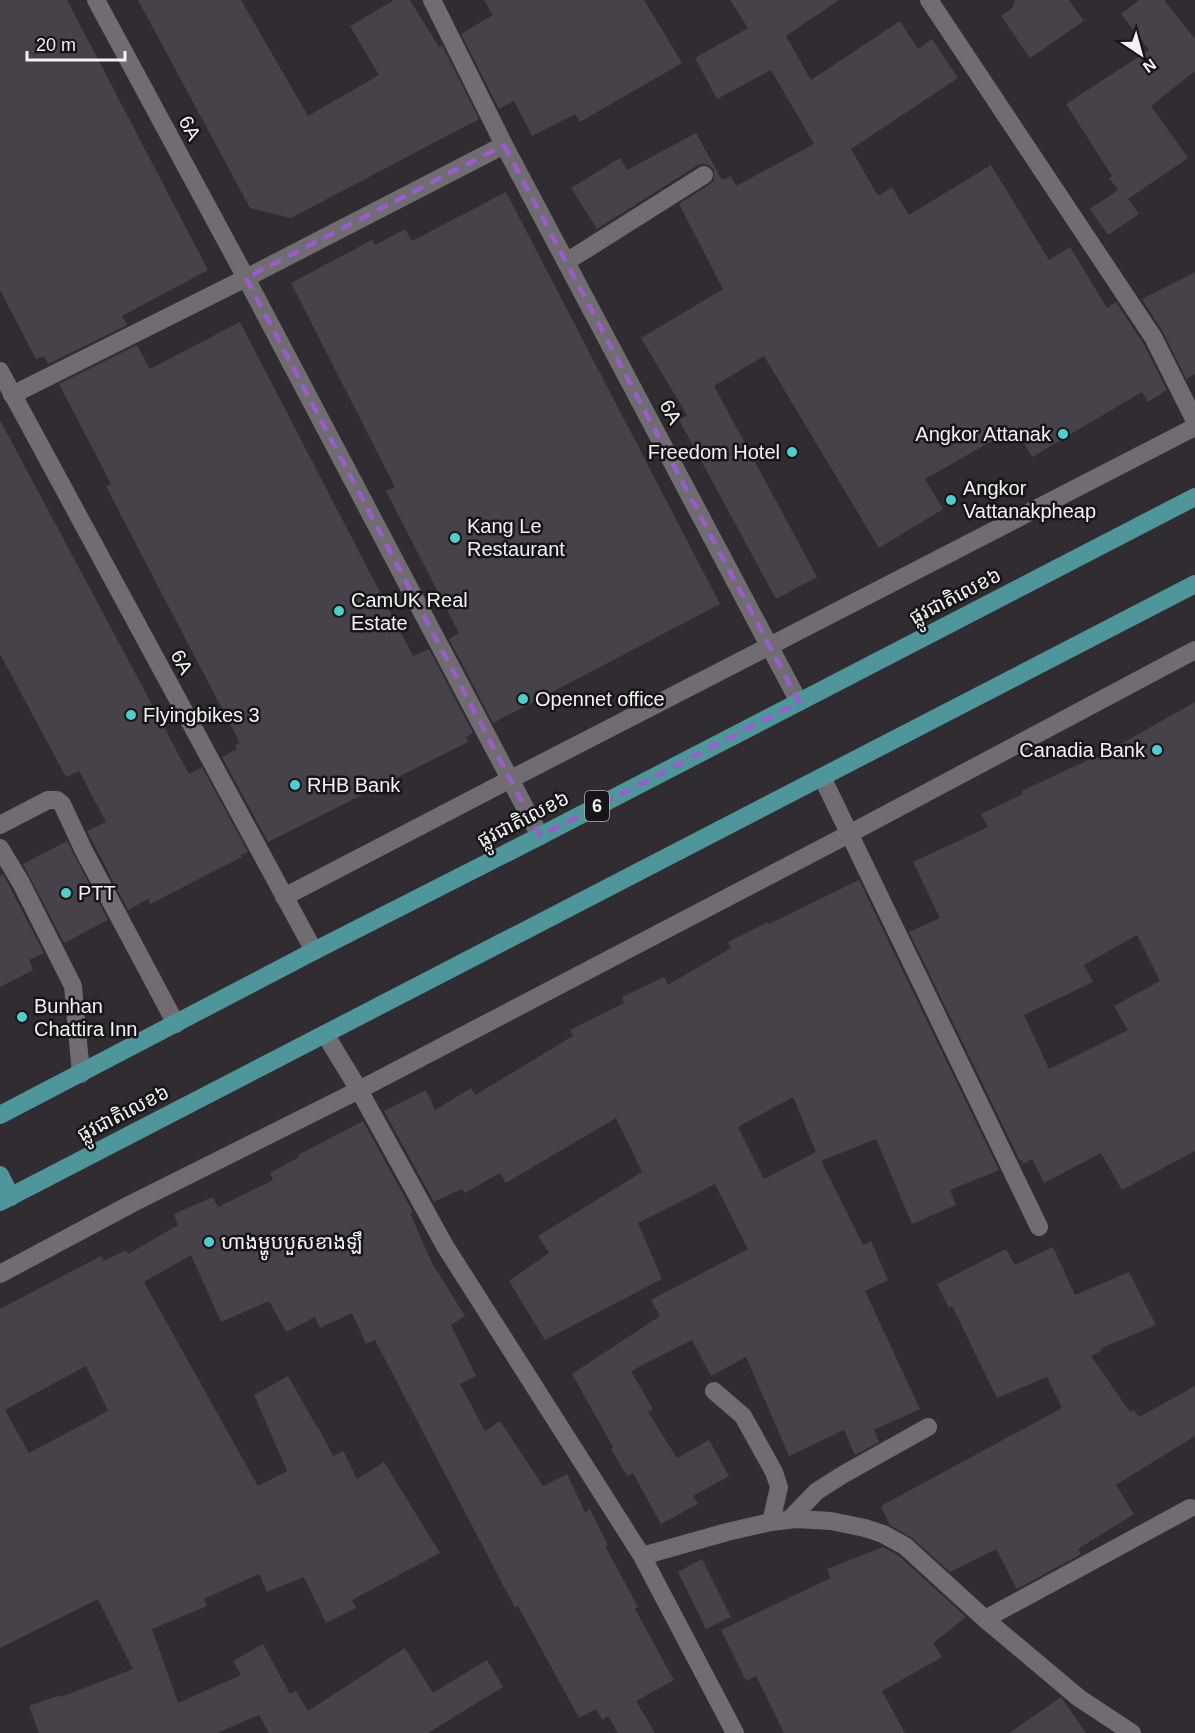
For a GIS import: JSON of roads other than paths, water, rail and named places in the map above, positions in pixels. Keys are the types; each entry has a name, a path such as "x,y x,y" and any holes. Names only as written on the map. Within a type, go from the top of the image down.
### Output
{"main road":[{"name":"ផ្លូវជាតិលេខ៦","path":"0,1115 1195,497"},
{"name":"ផ្លូវជាតិលេខ៦","path":"6,1200 1195,584"},
{"path":"0,1175 6,1200"}],"street":[{"name":"6A","path":"96,0 246,278 540,836"},
{"name":"6A","path":"432,0 504,145 799,702"},
{"path":"929,0 1153,337 1195,421"},
{"path":"12,395 504,145"},
{"path":"566,262 704,175"},
{"name":"6A","path":"0,371 314,951"},
{"path":"284,897 1195,428"},
{"path":"0,1274 141,1199 359,1090 1195,650"},
{"path":"822,777 1040,1227"},
{"path":"0,825 48,800 57,800 62,804 84,850 177,1024"},
{"path":"0,848 21,883 73,986 81,1074"},
{"path":"325,1034 359,1090 445,1246 642,1557 735,1733"},
{"path":"714,1391 743,1416 774,1472 779,1487 780,1521"},
{"path":"780,1521 817,1491 928,1427"},
{"path":"985,1620 1190,1508"},
{"path":"642,1557 727,1532 780,1521 831,1521 883,1534 905,1546 985,1620 1079,1698 1132,1733"}],"place":[{"name":"Angkor Attanak","path":"1063,434"},
{"name":"Freedom Hotel","path":"792,452"},
{"name":"Angkor Vattanakpheap","path":"951,500"},
{"name":"Kang Le Restaurant","path":"455,538"},
{"name":"CamUK Real Estate","path":"339,611"},
{"name":"Opennet office","path":"523,699"},
{"name":"Flyingbikes 3","path":"131,715"},
{"name":"Canadia Bank","path":"1157,750"},
{"name":"RHB Bank","path":"295,785"},
{"name":"PTT","path":"66,893"},
{"name":"Bunhan Chattira Inn","path":"22,1017"},
{"name":"ហាងម្ហូបបួសខាងឡឹ","path":"209,1242"}]}
